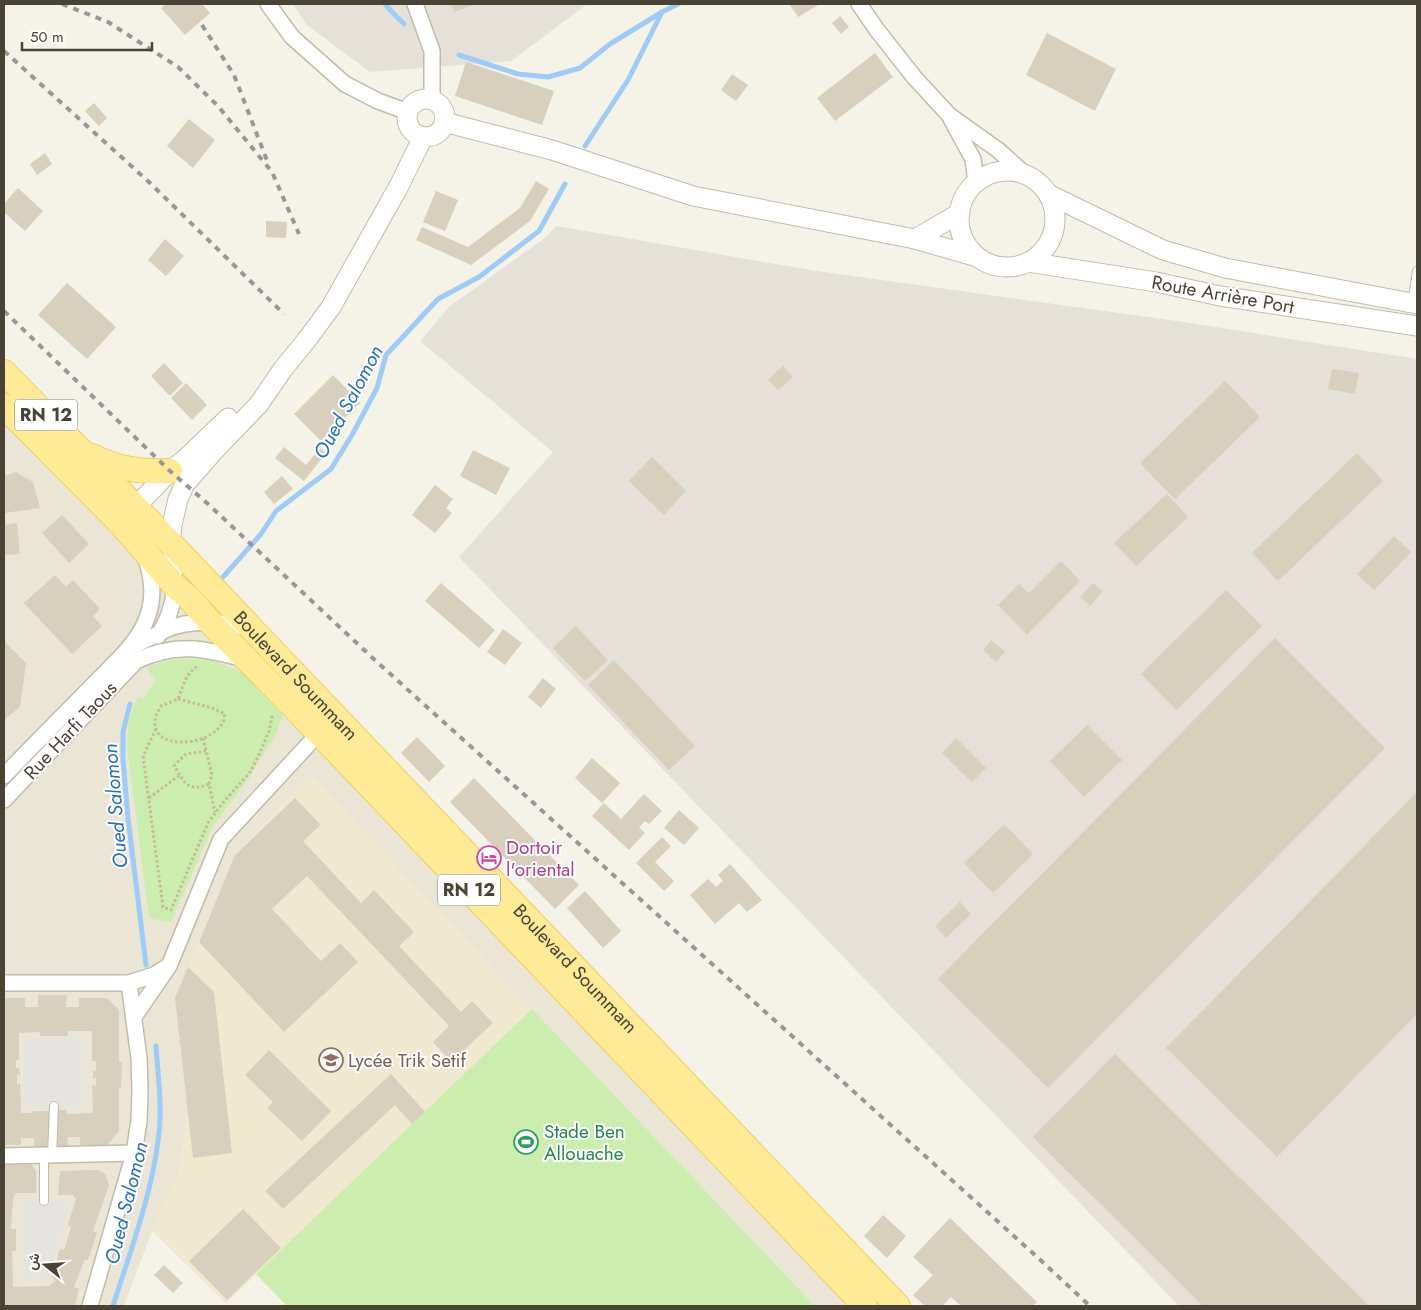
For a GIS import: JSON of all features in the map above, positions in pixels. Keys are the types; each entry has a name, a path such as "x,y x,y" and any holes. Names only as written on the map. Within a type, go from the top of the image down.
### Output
{"main road":[{"name":"RN 12","path":"4,372 85,455"},
{"name":"Boulevard Soummam","path":"4,406 72,476 136,528 170,543 898,1306"},
{"path":"85,455 121,468 177,477"},
{"name":"Boulevard Soummam","path":"85,455 175,586 190,599 211,623 319,733 865,1306"}],"street":[{"path":"268,4 292,36 345,84 378,101 408,112"},
{"path":"415,4 432,51 432,100"},
{"path":"444,122 552,150 693,196 915,239 977,257 989,264 1002,267 1028,262 1046,247 1055,225 1054,209 1048,194 1038,183 998,150 950,115 914,77 859,4"},
{"path":"420,100 432,100 443,111 444,122 439,131 434,134 423,137 417,135 408,125 407,119 410,107 414,102 420,100"},
{"path":"950,115 973,159 976,183"},
{"path":"136,528 204,442 251,395 283,369 309,337 331,307 399,186 423,137"},
{"path":"977,257 967,244 960,229 960,213 968,192 976,183 987,176 1000,172 1026,175"},
{"name":"Route Arrière Port","path":"1048,194 1163,250 1225,268 1415,304"},
{"path":"915,239 960,213"},
{"name":"Route Arrière Port","path":"1028,262 1156,282 1220,296 1417,326"},
{"path":"170,543 178,499 177,477"},
{"name":"Rue Harfi Taous","path":"4,800 129,658 148,616 152,599 152,584 136,528"},
{"name":"Rue Harfi Taous","path":"4,774 129,658 153,644 165,625 172,606 175,568 170,543"},
{"name":"Rue Harfi Taous","path":"160,634 164,631 195,623 228,624 252,629"},
{"name":"Rue Harfi Taous","path":"129,658 186,648 217,652 249,661"},
{"path":"134,1017 169,966 221,839 319,733"},
{"path":"4,984 129,983 169,966"},
{"path":"90,1306 134,1153 139,1121 140,1089 129,983"},
{"path":"4,1156 134,1153"}],"lane":[{"path":"1415,304 1417,271"},
{"path":"44,1201 54,1106"}],"path":[{"path":"178,699 191,670 200,664"},
{"path":"178,699 212,708 225,714 223,723 203,738 191,742 168,740 160,736 156,728 155,720 157,713 161,706 178,699"},
{"path":"156,728 144,756 163,908 171,910 208,823 250,772 264,746 272,718 270,708"},
{"path":"203,738 212,775 209,784 215,813"},
{"path":"206,751 186,754 174,766 186,784 194,788 209,784"},
{"path":"149,798 180,775"}],"shaded area":[{"path":"293,4 587,4 511,61 370,72 307,25"},
{"path":"557,226 810,270 1184,322 1417,359 1417,1306 1179,1306 459,557 553,452 420,341 449,307 542,240"},
{"path":"4,391 689,1103 881,1306 815,1306 532,1010 226,1303 152,1231 124,1306 4,1306"},
{"name":"Lycée Trik Setif","path":"310,774 532,1009 226,1303 152,1231 178,1173 188,1110 175,998 235,855"},
{"path":"25,1039 84,1039 83,1106 25,1106"},
{"path":"70,1201 46,1279 23,1278 25,1202"}],"green space":[{"path":"200,659 213,661 245,673 282,710 281,721 275,736 245,784 213,826 171,922 149,918 127,746 129,720 138,697 144,699 155,680 147,668 166,661"},
{"name":"Stade Ben Allouache","path":"532,1009 815,1306 287,1306 256,1274"}],"building":[{"path":"166,4 202,4 210,13 185,35 161,8"},
{"path":"451,4 476,4 454,12"},
{"path":"820,4 798,17 790,5"},
{"path":"840,16 849,27 841,34 832,23"},
{"path":"1047,33 1116,69 1095,111 1026,75"},
{"path":"875,53 893,77 835,121 817,98"},
{"path":"466,62 554,91 542,125 455,96"},
{"path":"732,74 748,85 736,101 721,90"},
{"path":"94,103 107,118 99,126 85,111"},
{"path":"189,119 215,140 193,168 167,146"},
{"path":"45,153 52,164 37,175 30,164"},
{"path":"536,181 549,189 530,221 471,265 416,240 422,227 468,247 520,208"},
{"path":"18,188 43,211 25,231 4,212 4,204"},
{"path":"436,191 458,200 445,231 423,222"},
{"path":"266,221 287,222 286,238 266,237"},
{"path":"165,239 184,256 166,276 148,260"},
{"path":"67,283 116,327 87,359 38,315"},
{"path":"164,363 183,383 170,396 151,376"},
{"path":"783,366 793,377 778,390 768,380"},
{"path":"1332,369 1359,373 1355,394 1328,389"},
{"path":"333,375 360,403 321,441 294,414"},
{"path":"1225,381 1260,417 1175,499 1140,463"},
{"path":"186,383 207,405 192,420 171,398"},
{"path":"284,447 306,465 320,448 326,453 304,481 275,458"},
{"path":"473,450 510,468 496,495 460,476"},
{"path":"1357,453 1383,481 1278,581 1252,553"},
{"path":"652,457 686,491 664,515 629,481"},
{"path":"16,472 33,482 40,508 4,513 4,476"},
{"path":"282,476 293,489 274,504 264,492"},
{"path":"435,485 453,499 446,508 452,513 435,533 412,515"},
{"path":"1167,494 1188,517 1136,566 1114,543"},
{"path":"62,515 89,544 69,563 42,533"},
{"path":"17,523 20,554 4,555 4,525"},
{"path":"1394,536 1411,552 1374,590 1357,574"},
{"path":"1061,561 1080,581 1027,635 998,605 1019,584 1029,593"},
{"path":"55,575 66,587 73,580 100,609 93,616 102,626 72,654 24,603"},
{"path":"441,583 495,630 479,648 425,601"},
{"path":"1093,583 1103,591 1090,606 1080,597"},
{"path":"1226,590 1262,626 1176,710 1141,674"},
{"path":"576,626 608,660 585,681 553,648"},
{"path":"503,629 522,643 505,665 487,652"},
{"path":"1275,638 1385,748 1048,1088 938,979"},
{"path":"991,640 1005,652 996,662 983,650"},
{"path":"4,641 26,663 20,707 4,720"},
{"path":"614,660 695,746 669,770 588,685"},
{"path":"543,678 556,689 541,708 528,697"},
{"path":"1087,725 1122,760 1084,797 1050,761"},
{"path":"417,737 445,766 429,782 401,753"},
{"path":"956,738 986,768 972,782 942,753"},
{"path":"592,758 620,783 602,803 575,778"},
{"path":"474,778 579,885 555,909 450,802"},
{"path":"1417,792 1417,1014 1277,1157 1166,1048"},
{"path":"644,794 662,811 649,824 645,821 639,827 645,833 629,850 592,816 604,803 621,819"},
{"path":"295,798 321,825 303,841 361,903 374,890 414,932 399,946 461,1012 472,1001 493,1023 451,1062 433,1042 449,1026 307,876 272,909 321,961 340,943 358,962 284,1032 199,942 235,855"},
{"path":"679,810 699,828 684,845 664,828"},
{"path":"1004,824 1033,854 993,893 964,863"},
{"path":"662,837 671,846 655,862 674,881 664,891 636,863"},
{"path":"730,864 762,900 747,912 739,903 715,924 690,895 708,879 716,887 723,881 718,875"},
{"path":"585,891 621,931 603,948 567,908"},
{"path":"960,902 971,914 946,938 935,926"},
{"path":"188,967 214,992 232,1153 193,1158 175,998"},
{"path":"38,995 67,995 66,1007 79,1007 79,998 107,998 119,1010 119,1062 122,1062 121,1088 119,1088 119,1131 107,1145 80,1145 80,1137 68,1137 67,1148 56,1148 58,1110 67,1110 67,1114 93,1113 92,1085 96,1086 96,1078 93,1078 93,1071 96,1071 96,1061 92,1061 92,1031 67,1031 68,1036 40,1036 40,1032 19,1033 19,1060 16,1060 16,1068 19,1068 20,1075 17,1075 17,1084 20,1083 21,1113 52,1111 50,1148 34,1148 34,1138 21,1138 21,1145 4,1145 4,1000 5,998 25,998 25,1007 38,1007"},
{"path":"269,1050 331,1111 302,1141 267,1108 273,1102 245,1075"},
{"path":"1115,1054 1369,1306 1203,1306 1033,1137"},
{"path":"391,1074 425,1112 412,1124 395,1105 283,1209 265,1191"},
{"path":"4,1164 32,1165 36,1171 36,1193 16,1193 13,1198 11,1229 16,1229 16,1251 12,1251 13,1287 49,1286 55,1281 52,1276 60,1249 64,1250 71,1227 68,1225 76,1199 73,1195 58,1195 60,1171 98,1170 105,1174 109,1185 93,1231 97,1233 88,1260 85,1259 74,1287 79,1289 75,1306 4,1306"},
{"path":"243,1209 281,1248 227,1300 189,1261"},
{"path":"883,1215 906,1236 887,1258 864,1236"},
{"path":"950,1218 1037,1302 1033,1306 961,1306 951,1297 942,1306 925,1306 913,1295 933,1275 913,1257"},
{"path":"164,1265 183,1283 173,1293 154,1275"}],"waterway":[{"path":"385,4 404,24"},
{"name":"Oued Salomon","path":"585,146 628,80 662,12 678,4"},
{"path":"459,55 518,74 548,77 580,68 610,44 662,12"},
{"name":"Oued Salomon","path":"223,577 261,534 276,511 331,469 377,388 386,355 438,299 479,277 539,231 565,184"},
{"name":"Oued Salomon","path":"130,704 123,732 123,760 146,965"},
{"name":"Oued Salomon","path":"113,1306 139,1224 155,1162 160,1117 156,1046"}],"railway":[{"path":"62,4 108,22 178,67 218,106 272,172 299,234"},
{"path":"202,25 234,75 268,163"},
{"path":"4,51 149,182 284,314"},
{"path":"4,311 170,471 208,504 377,662 1090,1306"}],"place":[{"name":"Dortoir l'oriental","path":"489,858"},
{"name":"Lycée Trik Setif","path":"331,1060"},
{"name":"Stade Ben Allouache","path":"526,1142"}]}
